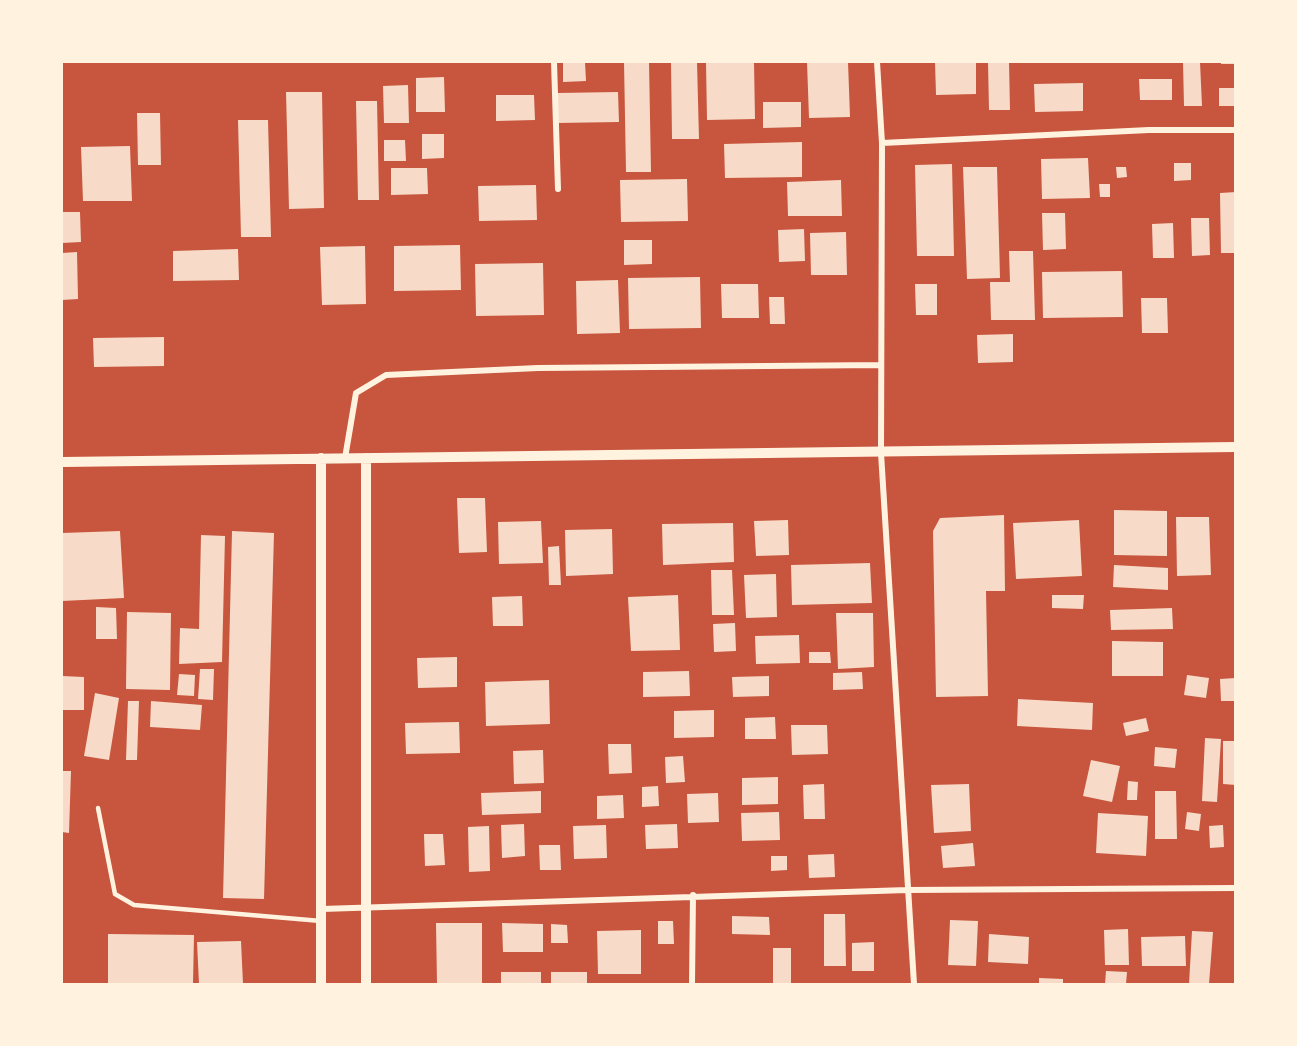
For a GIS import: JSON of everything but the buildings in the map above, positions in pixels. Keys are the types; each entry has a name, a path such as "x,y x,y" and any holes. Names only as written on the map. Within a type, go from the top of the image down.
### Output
{"street":[{"path":"554,62 558,189"},
{"path":"877,62 882,143 881,453 914,984"},
{"path":"882,143 1149,130 1236,130"},
{"path":"345,458 356,393 386,375 538,368 881,365"},
{"path":"62,462 1236,447"},
{"path":"321,458 321,984"},
{"path":"366,458 366,984"},
{"path":"322,909 693,895 907,890 1236,888"},
{"path":"692,984 693,895"}],"lane":[{"path":"98,808 115,894 134,905 322,921"}]}
